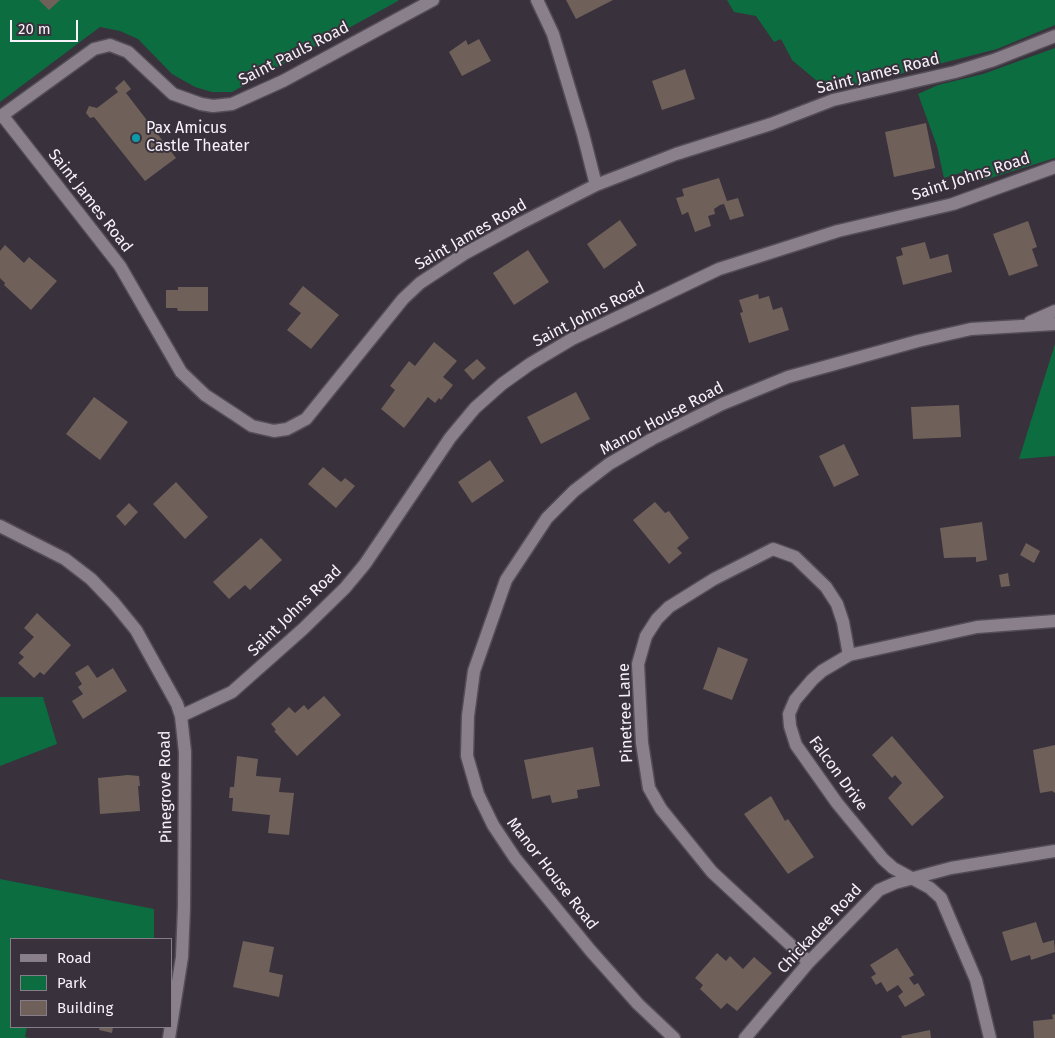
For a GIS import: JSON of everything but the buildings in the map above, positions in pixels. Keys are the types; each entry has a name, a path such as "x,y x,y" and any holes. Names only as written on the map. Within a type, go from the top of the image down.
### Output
{"street":[{"name":"Saint Pauls Road","path":"1,116 94,49 110,45 122,48 140,61 160,84 173,94 201,104 223,106 283,81 433,0"},
{"path":"537,0 553,34 596,185"},
{"name":"Saint James Road","path":"1,116 120,266 181,372 205,395 252,426 274,431 287,429 306,419 390,314 420,283 472,249 596,185 676,154 771,124 833,100 955,72 994,60 1055,36"},
{"name":"Saint Johns Road","path":"180,716 232,692 303,629 345,588 365,564 450,438 475,408 502,384 530,364 572,339 719,269 838,231 953,204 1055,167"},
{"name":"Manor House Road","path":"1020,325 1055,311"},
{"name":"Manor House Road","path":"674,1038 638,1004 590,950 515,858 493,824 478,794 467,756 468,716 474,671 506,580 547,518 574,491 610,464 722,404 788,377 918,341 971,329 1055,324"},
{"name":"Pinegrove Road","path":"0,526 65,559 91,579 109,597 131,623 150,654 171,692 180,716 186,779 184,907 182,957 172,1019"},
{"name":"Pinetree Lane","path":"809,962 712,872 671,821 649,788 643,758 638,664 646,636 657,619 669,607 714,579 772,549 796,557 826,587 837,604 850,655"},
{"name":"Falcon Drive","path":"990,1038 976,980 947,911 935,892 893,868 882,859 815,773 796,744 791,732 790,714 795,700 822,671 850,655 977,627 1055,621"},
{"name":"Chickadee Road","path":"745,1038 809,962 879,890 912,878 951,868 1055,851"}],"green space":[{"path":"0,0 398,1 232,92 212,92 195,87 172,74 138,39 120,31 100,27 0,102"},
{"path":"727,0 1055,0 1055,25 997,49 830,92 792,60 781,39 774,42 756,16 734,12"},
{"path":"1055,48 1055,158 984,180 970,170 944,178 937,146 918,94 938,85 983,74"},
{"path":"1055,344 1055,456 1019,459"},
{"path":"0,697 43,697 57,744 0,766"},
{"path":"0,879 154,909 154,938 10,938 10,1028 27,1028 25,1037 30,1038 0,1038"}],"place":[{"name":"Pax Amicus Castle Theater","path":"136,138"}]}
